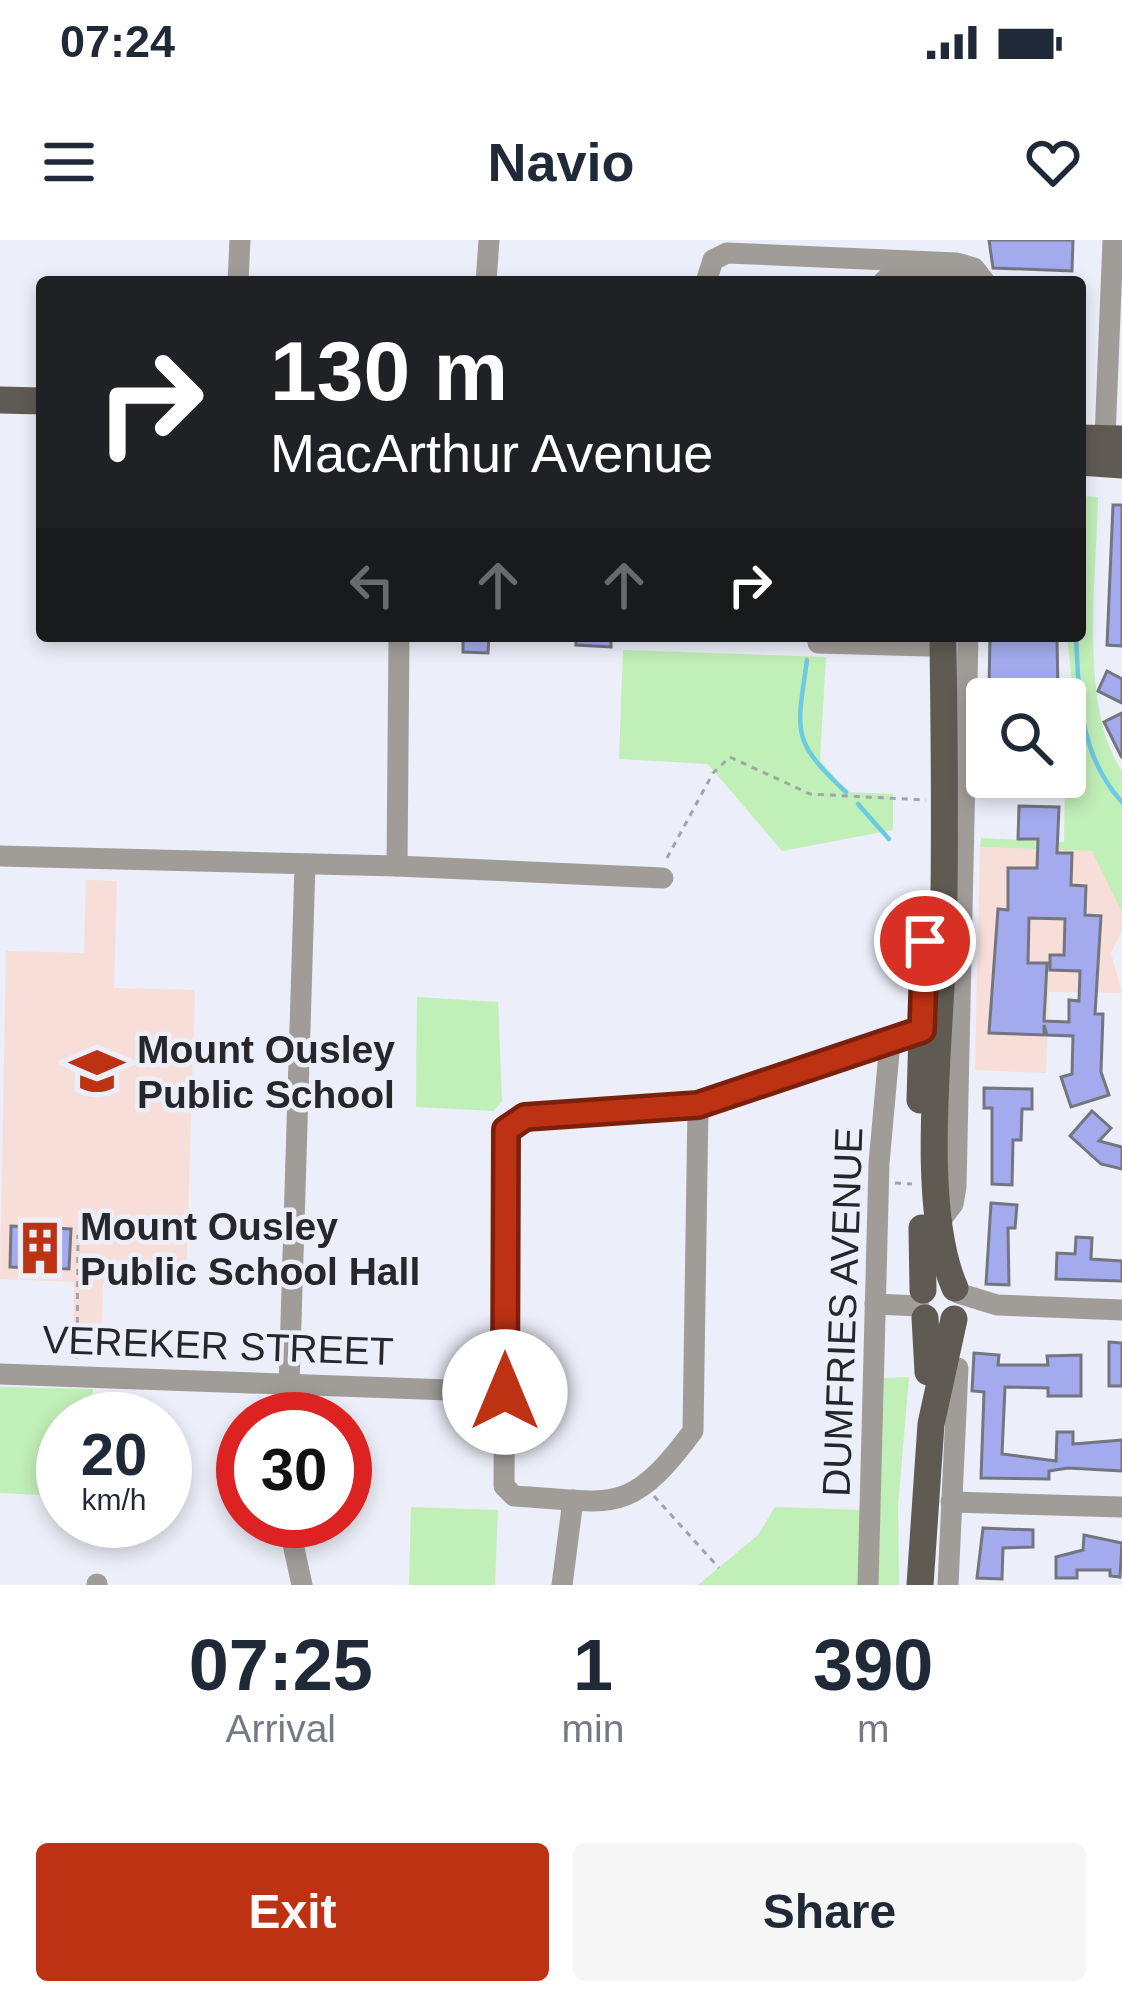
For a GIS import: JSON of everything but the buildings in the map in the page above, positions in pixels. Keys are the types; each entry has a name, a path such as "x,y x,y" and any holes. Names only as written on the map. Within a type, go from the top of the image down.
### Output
{"main road":[{"path":"0,400 36,401"},
{"path":"1086,462 1122,465"},
{"path":"919,1585 915,1473 930,1348 922,1304 927,800 942,642"},
{"path":"919,1585 931,1424 956,1304 941,1256 938,1224 946,867 942,642"},
{"path":"922,1304 938,1282 956,1304"}],"street":[{"path":"238,276 240,240"},
{"path":"486,276 488,240"},
{"path":"1102,438 1113,240"},
{"path":"708,276 713,260 727,254 958,273"},
{"path":"397,866 400,642"},
{"path":"818,642 849,642"},
{"path":"938,1224 956,1190 968,662 945,642"},
{"path":"0,856 663,878"},
{"path":"289,1392 305,865"},
{"path":"698,1105 693,1431 663,1471 624,1501 514,1496 503,1486 506,1130 525,1117 698,1105 922,1030"},
{"name":"DUMFRIES AVENUE","path":"868,1585 875,1304 890,1042"},
{"path":"875,1304 922,1304"},
{"path":"956,1304 1122,1310"},
{"path":"948,1585 958,1368"},
{"name":"VEREKER STREET","path":"0,1374 505,1392"},
{"path":"562,1585 573,1499"},
{"path":"951,1502 1122,1507"},
{"path":"294,1548 302,1585"}],"path":[{"path":"663,878 668,853 713,773 730,757 810,794 927,800"},
{"path":"891,1183 912,1184"},
{"path":"76,1361 78,1235"},
{"path":"644,1485 718,1568"}],"shaded area":[{"path":"980,847 1093,851 1122,912 1122,931 1111,953 1122,993 1049,992 1046,1073 975,1070"},
{"name":"Mount Ousley Public School","path":"86,880 117,881 114,988 195,990 186,1285 103,1283 101,1359 73,1358 74,1282 0,1279 6,951 84,953"}],"green space":[{"path":"1086,496 1098,497 1095,676 1108,744 1122,771 1122,912 1092,851 980,847 981,838 1064,842 1065,798 1086,798 1086,678 1072,678 1068,642 1086,642"},
{"path":"623,650 826,657 820,760 847,792 893,794 893,830 782,851 708,764 619,759"},
{"path":"417,997 498,1002 502,1101 494,1111 416,1107"},
{"path":"909,1377 898,1506 899,1585 878,1585 884,1378"},
{"path":"0,1387 93,1389 36,1392 36,1495 0,1493"},
{"path":"411,1507 498,1510 495,1585 409,1585"},
{"path":"775,1507 865,1510 862,1585 698,1585 758,1535"}],"waterway":[{"path":"1076,642 1089,745 1122,802"},
{"path":"807,660 802,734 815,760 846,792"},
{"path":"858,804 889,839"}],"place":[{"name":"Mount Ousley Public School","path":"97,1071"},
{"name":"Mount Ousley Public School Hall","path":"40,1248"}],"route":[{"path":"505,1392 506,1130 525,1117 698,1105 922,1030 925,941"}]}
